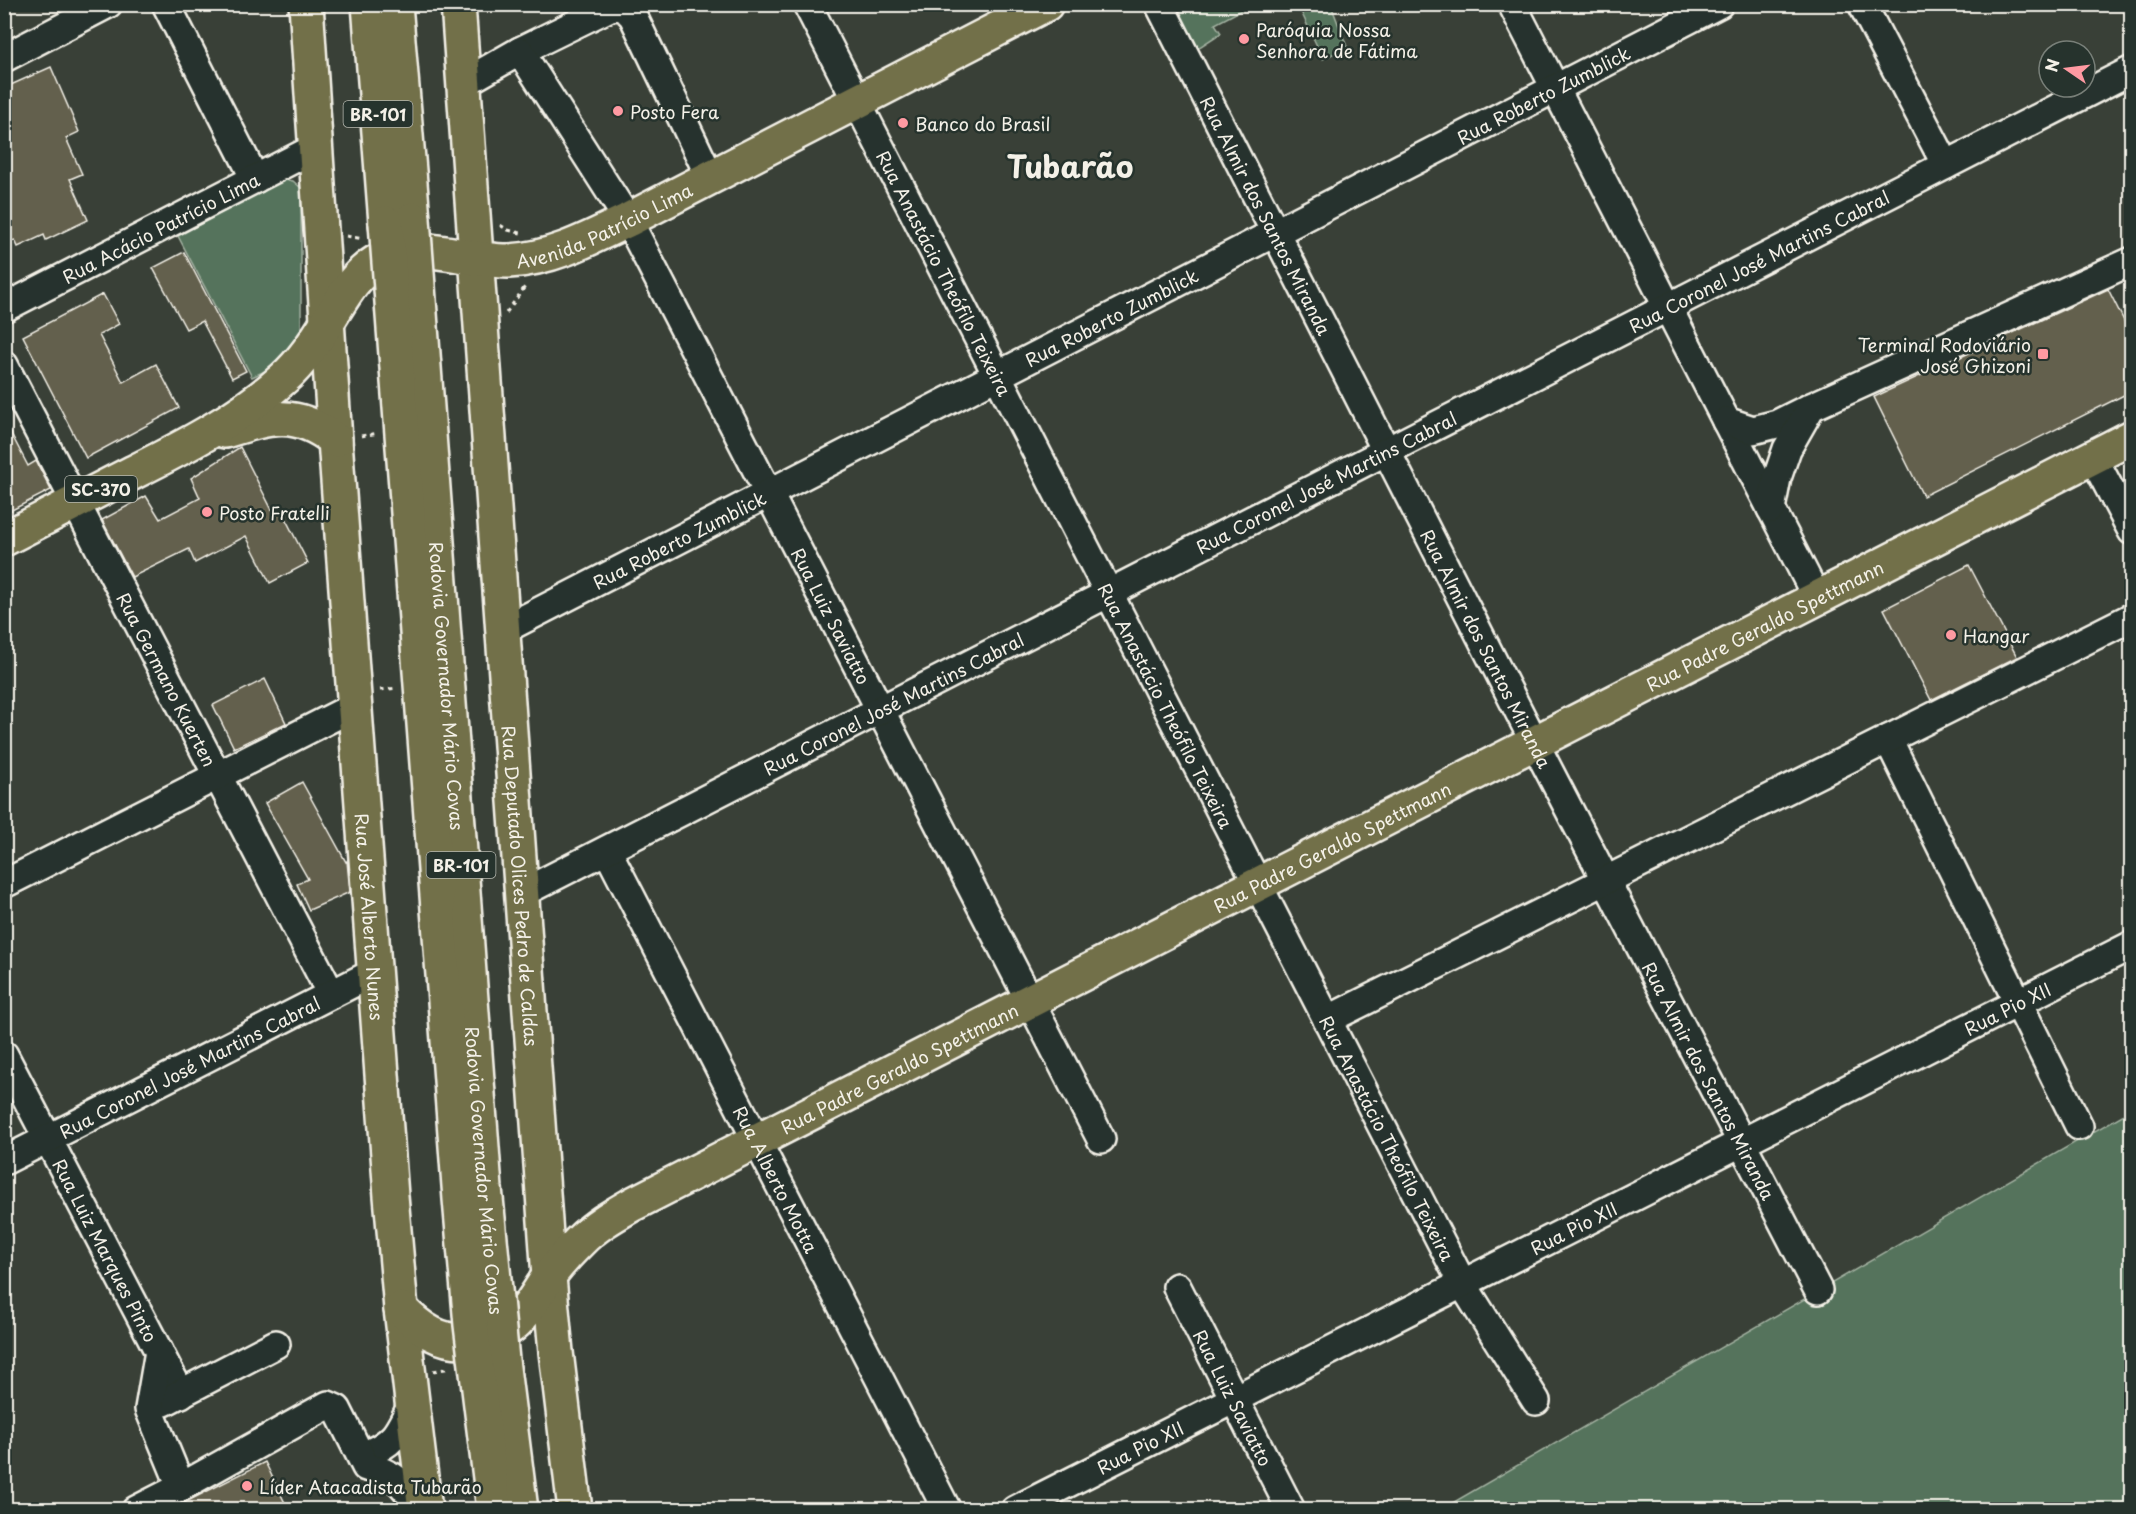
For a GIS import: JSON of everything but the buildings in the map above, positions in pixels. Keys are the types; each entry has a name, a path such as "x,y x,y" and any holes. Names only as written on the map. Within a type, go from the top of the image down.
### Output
{"main road":[{"name":"Rua José Alberto Nunes","path":"306,4 335,441 401,1309 423,1509"},
{"name":"Rodovia Governador Mário Covas","path":"369,4 399,221 485,1188 502,1360 521,1509"},
{"name":"Rodovia Governador Mário Covas","path":"395,4 399,221 465,1256 477,1379 494,1509"},
{"name":"Rua Deputado Olices Pedro de Caldas","path":"458,4 549,1277 576,1509"},
{"name":"Avenida Patrício Lima","path":"4,539 197,440 263,395 301,360 347,290 360,274 377,261 402,252 424,249 477,259 508,261 530,259 553,253 628,220 1046,4"},
{"path":"474,223 501,245 553,253"},
{"name":"Avenida Patrício Lima","path":"197,440 256,422 276,419 300,420 320,428 335,441"},
{"name":"Rua Padre Geraldo Spettmann","path":"401,1309 417,1325 441,1338 461,1341 487,1340 511,1328 529,1309 549,1277 581,1240 605,1220 756,1140 2132,437"}],"street":[{"path":"4,58 108,4"},
{"path":"166,4 255,179"},
{"name":"Rua Anastácio Theófilo Teixeira","path":"807,4 1462,1283 1536,1401"},
{"name":"Rua Almir dos Santos Miranda","path":"1159,4 1535,742 1818,1290"},
{"path":"1512,4 1817,598"},
{"name":"Rua Roberto Zumblick","path":"503,630 1719,4"},
{"path":"1862,4 1946,165"},
{"path":"464,83 520,51 612,6 624,7 633,16 710,177"},
{"name":"Rua Luiz Saviatto","path":"520,51 628,220 1101,1139"},
{"name":"Rua Coronel José Martins Cabral","path":"522,893 2132,70"},
{"name":"Rua Acácio Patrício Lima","path":"4,308 317,147"},
{"path":"1726,421 1753,430 1777,424 2132,261"},
{"name":"Rua Germano Kuerten","path":"4,365 331,994"},
{"path":"1771,509 1777,478 1787,449 1811,407"},
{"path":"2093,457 2132,531"},
{"path":"1328,1020 2132,617"},
{"path":"4,884 355,706"},
{"path":"1888,739 2079,1126"},
{"name":"Rua Alberto Motta","path":"607,850 947,1509"},
{"name":"Rua Pio XII","path":"1015,1509 2132,945"},
{"name":"Rua Coronel José Martins Cabral","path":"4,1161 375,972"},
{"name":"Rua Luiz Marques Pinto","path":"4,1055 181,1394"},
{"name":"Rua Luiz Saviatto","path":"1177,1287 1291,1509"},
{"path":"149,1409 276,1344"},
{"path":"159,1351 149,1409 181,1487"},
{"path":"364,1461 398,1434 412,1404"},
{"path":"136,1509 181,1487 328,1405 337,1409 364,1461 402,1482 423,1509"}],"path":[{"path":"504,316 527,284"}],"green space":[{"path":"1174,5 1251,5 1215,24 1221,33 1195,50"},
{"path":"1298,5 1331,5 1347,47 1323,59"},
{"path":"283,180 293,181 301,188 301,347 289,360 252,377 178,236"},
{"path":"2131,1110 2131,1509 1442,1509"}],"place":[{"name":"Paróquia Nossa Senhora de Fátima","path":"1244,39"},
{"name":"Posto Fera","path":"618,111"},
{"name":"Banco do Brasil","path":"903,123"},
{"name":"Terminal Rodoviário José Ghizoni","path":"2043,354"},
{"name":"Posto Fratelli","path":"207,512"},
{"name":"Hangar","path":"1951,635"},
{"name":"Líder Atacadista Tubarão","path":"247,1486"}],"district":[{"name":"Tubarão","path":"1070,165"}]}
